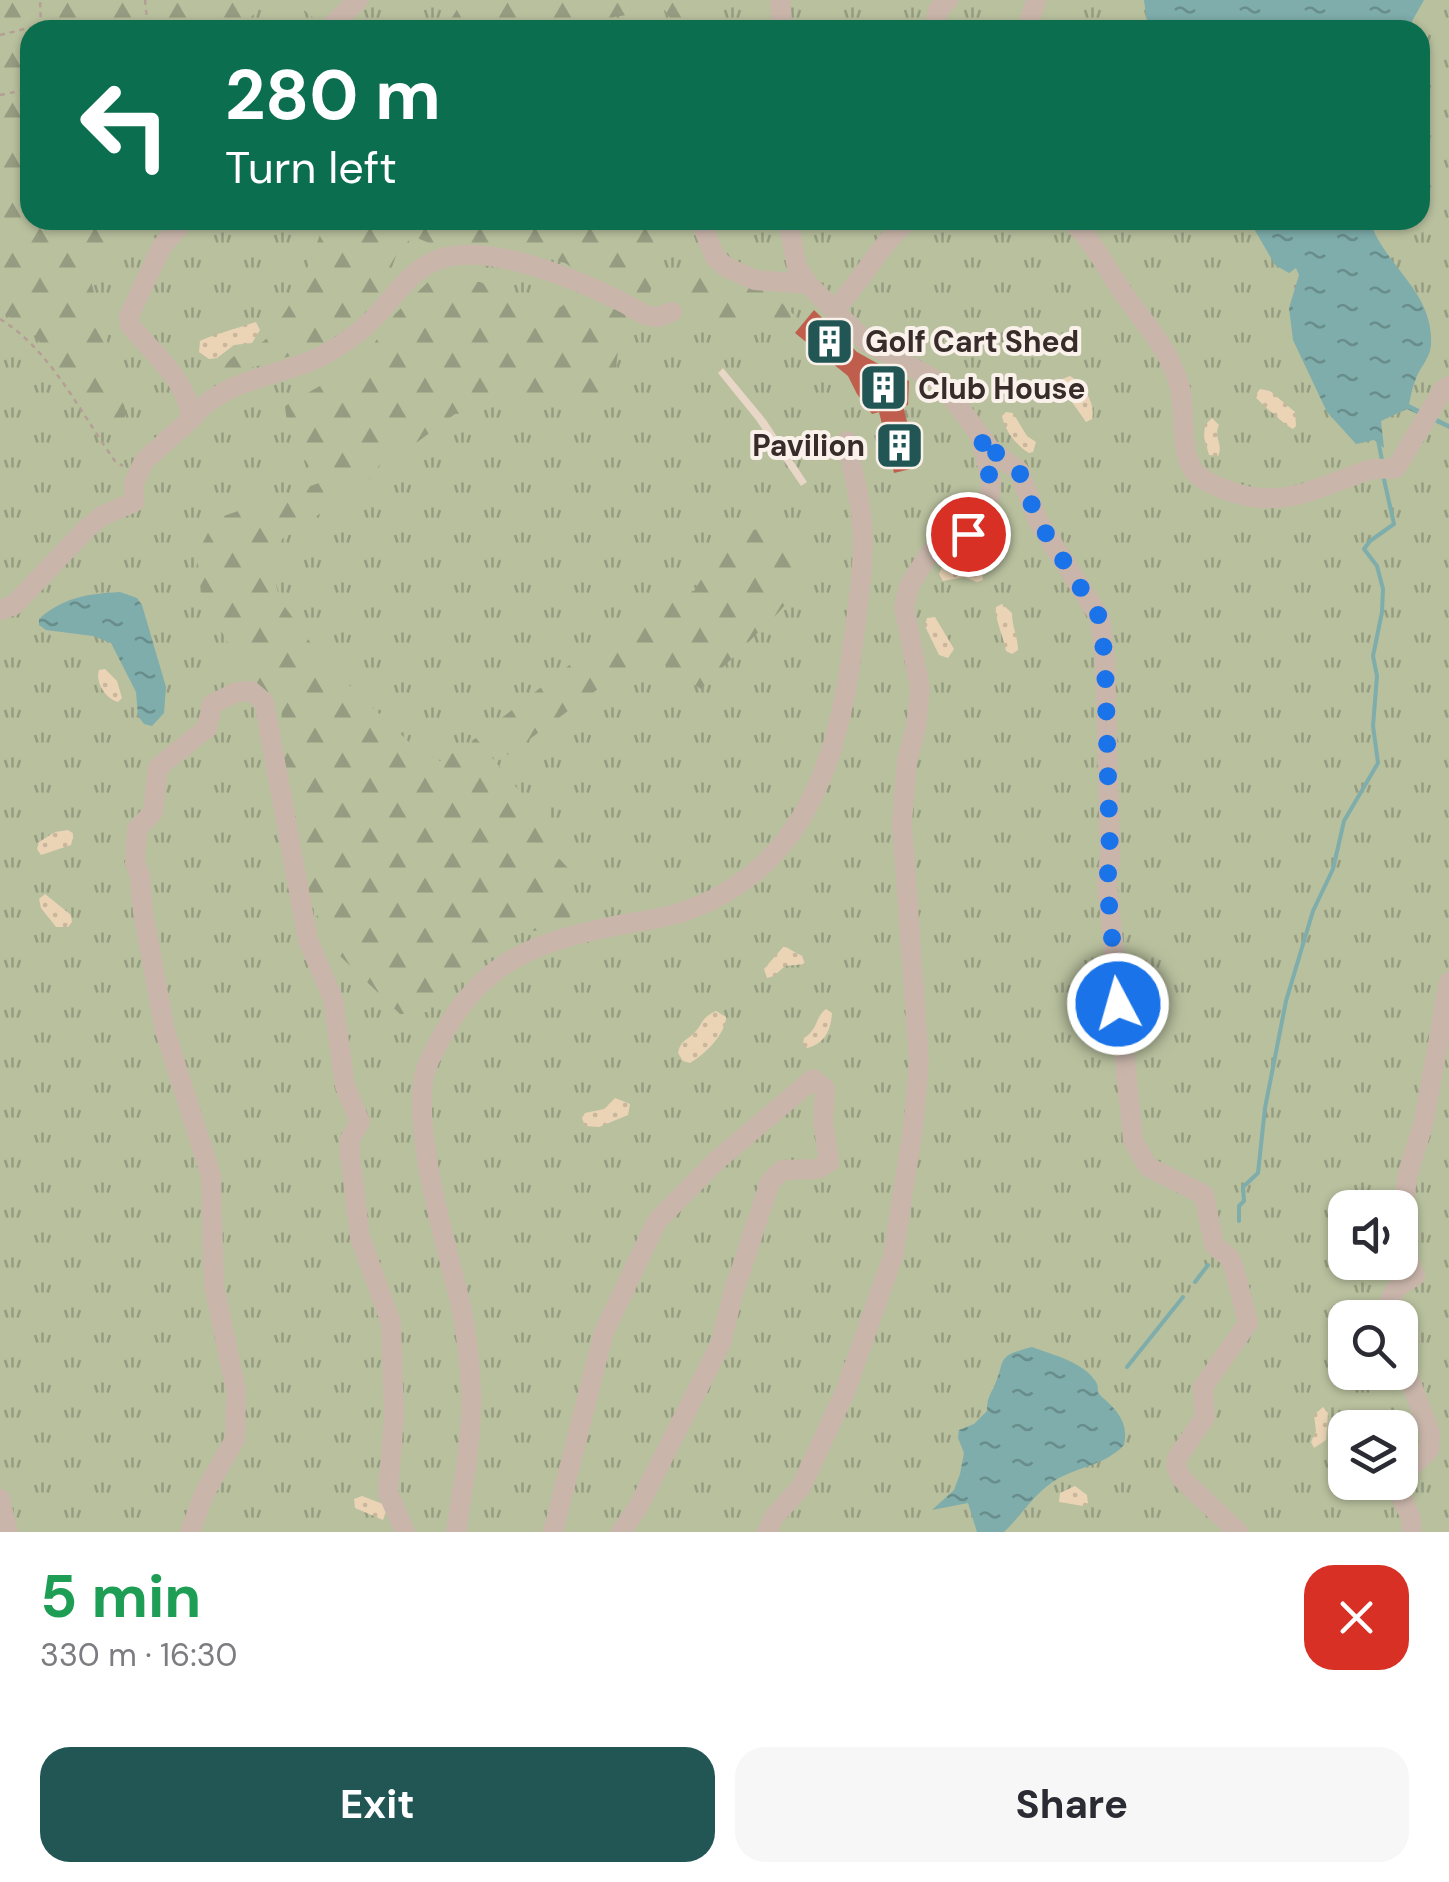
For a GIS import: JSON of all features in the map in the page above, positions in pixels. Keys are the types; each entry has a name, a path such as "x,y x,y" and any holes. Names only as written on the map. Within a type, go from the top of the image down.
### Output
{"lane":[{"path":"337,20 358,0"},
{"path":"176,230 162,246 129,316 130,324 172,369 184,388 192,418"},
{"path":"704,230 715,257 726,267 754,280 808,284"},
{"path":"790,230 797,267 808,284 866,342 942,382 990,448 1019,471 1038,521 1100,618 1105,660 1110,856 1107,882 1133,1140 1148,1167 1204,1196 1214,1245 1229,1257 1234,1268 1248,1322 1203,1387 1205,1417 1177,1458 1176,1466 1181,1478 1238,1532"},
{"path":"834,310 898,230"},
{"path":"1081,230 1172,361 1185,409 1188,456 1201,479 1243,497 1270,500 1396,468 1444,390"},
{"path":"0,610 14,604 88,527 134,502 134,483 144,461 202,405 242,384 328,353 371,321 410,276 446,257 493,258 546,269 645,315 658,317 672,312"},
{"path":"767,1532 774,1517 801,1487 830,1424 893,1256 914,1129 919,1062 902,822 907,760 916,728 920,688 904,607 909,586 929,554 968,534 989,502 991,480 980,435"},
{"path":"456,1532 471,1391 462,1310 426,1155 426,1067 447,1025 496,967 561,938 686,912 744,882 790,835 818,791 836,741 848,684 861,576 862,524 847,441"},
{"path":"190,1532 204,1494 235,1439 236,1390 214,1286 211,1176 165,1031 140,876 134,862 138,829 153,812 158,768 207,728 212,704 237,692 251,691 264,702 308,940 333,998 345,1086 360,1122 350,1139 350,1155 360,1237 391,1323 394,1416 388,1493 404,1532"},
{"path":"1388,1300 1394,1289 1415,1276 1407,1256 1402,1220 1449,982"},
{"path":"553,1532 604,1332 657,1221 714,1162 813,1078 825,1090 823,1122 830,1162 817,1169 782,1170 770,1182 721,1343 638,1507 620,1532"},
{"path":"1414,1390 1430,1433 1429,1450 1418,1461"},
{"path":"0,1499 8,1532"},
{"path":"1402,1500 1411,1516 1411,1532"}],"path":[{"path":"0,319 46,361 115,460 139,470"},
{"path":"779,455 812,432"}],"green space":[{"path":"0,0 266,0 249,20 20,20 20,230 130,230 118,249 90,255 88,270 126,412 121,432 110,434 94,424 34,334 0,311"},
{"path":"194,0 1449,0 1449,1532 0,1532 0,279 34,230 1430,230 1430,20 180,20"},
{"path":"292,0 329,0 316,20"},
{"path":"463,0 701,0 710,7 713,20 671,20 664,9 595,20 450,20"},
{"path":"322,230 665,232 648,301 600,286 565,263 516,250 443,249 415,237 398,248 386,280 371,305 352,325 306,350 220,377 230,360 272,333 301,283"},
{"path":"700,230 741,230 738,260 725,277 765,286 797,318 787,326 761,323 740,330 685,312 675,282 688,266 709,265"},
{"path":"428,282 480,282 532,305 561,307 577,292 637,317 620,333 614,386 576,400 508,403 493,395 469,413 455,414 408,449 387,455 366,483 282,539 275,581 280,600 323,660 411,744 440,761 476,738 521,793 549,811 548,847 569,869 570,925 504,936 460,971 427,1012 400,1014 340,956 311,904 280,746 282,707 244,672 201,594 197,554 215,519 322,482 298,447 285,406 360,363 395,314"},
{"path":"776,526 815,570 778,613 701,689 647,653 508,755 490,727 671,586 694,591 702,578 699,565 742,532"}],"sand":[{"path":"256,322 260,330 252,343 234,345 217,358 209,359 199,352 200,341"},
{"path":"1070,376 1090,401 1092,419 1086,422 1060,385 1060,380"},
{"path":"1260,389 1270,391 1295,412 1293,429 1257,399"},
{"path":"1013,413 1027,436 1036,442 1033,452 1024,450 1012,437 1002,416"},
{"path":"1212,418 1219,425 1218,456 1209,455 1204,437 1205,425"},
{"path":"961,558 976,560 981,565 983,580 964,577 943,581 939,574 943,565"},
{"path":"1002,604 1012,613 1018,650 1012,654 1006,651 996,616 996,607"},
{"path":"935,617 954,649 948,658 939,655 925,626 927,618"},
{"path":"105,669 117,681 122,698 118,702 109,698 100,685 99,670"},
{"path":"68,830 74,834 71,845 41,855 37,849 39,842 55,832"},
{"path":"45,894 71,915 68,927 56,927 41,908 39,899"},
{"path":"784,946 802,956 805,964 785,966 767,978 764,969"},
{"path":"826,1009 832,1013 828,1031 822,1040 807,1048 804,1038"},
{"path":"716,1011 726,1017 718,1037 696,1059 690,1063 683,1061 678,1053 682,1043"},
{"path":"615,1098 630,1104 628,1115 599,1127 585,1126 585,1113 604,1109"},
{"path":"1323,1407 1328,1413 1326,1440 1314,1448 1311,1442 1316,1431 1314,1415"},
{"path":"1075,1486 1087,1495 1088,1503 1083,1506 1059,1502 1060,1493"},
{"path":"362,1496 383,1504 383,1520 355,1508 354,1499"}],"shaded area":[{"path":"723,368 766,420 807,482 801,486 718,373"}],"water":[{"path":"1144,0 1424,0 1413,20 1147,20"},
{"path":"1255,230 1374,230 1416,293 1430,326 1430,350 1409,404 1449,424 1449,429 1407,409 1381,421 1384,448 1374,440 1356,444 1327,412 1293,340 1289,308 1299,275 1296,268 1289,273 1275,265"},
{"path":"120,592 137,598 142,605 166,687 164,713 152,726 144,724 138,716 136,692 111,643 93,636 46,630 39,625 39,619 67,601"},
{"path":"1032,1347 1067,1360 1091,1375 1100,1395 1120,1418 1125,1430 1124,1445 1108,1457 1054,1481 1004,1532 977,1532 968,1503 932,1510 954,1490 960,1474 964,1453 959,1430 974,1424 987,1411 1007,1356"}],"building":[{"path":"814,310 857,352 909,381 908,405 903,406 919,467 894,473 879,412 872,414 848,376 795,333"}],"waterway":[{"path":"1378,440 1382,460"},
{"path":"1239,1221 1243,1187 1258,1173 1265,1108 1286,1001 1313,911 1333,869 1344,821 1378,763 1373,726 1377,676 1373,656 1383,589 1377,566 1364,549 1394,524 1383,475"},
{"path":"1195,1282 1208,1265"},
{"path":"1127,1367 1183,1297"}],"place":[{"name":"Golf Cart Shed","path":"830,341"},
{"name":"Club House","path":"883,388"},
{"name":"Pavilion","path":"900,445"}],"route":[{"path":"968,534 989,502 991,480 980,435 1019,471 1038,521 1100,618 1105,660 1110,856 1107,882 1118,1004"}]}
